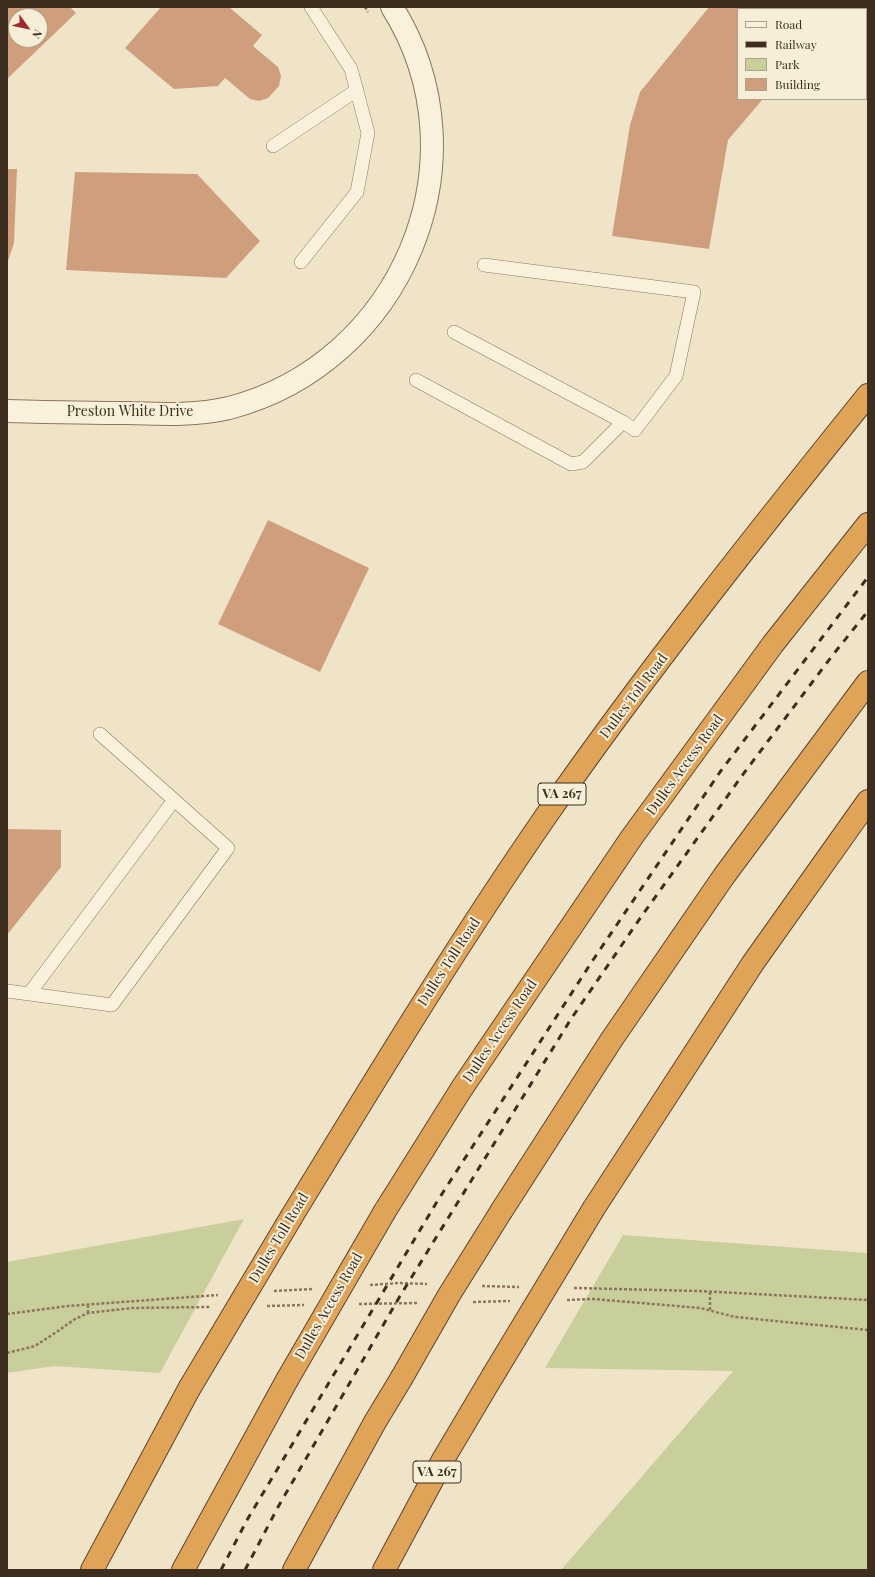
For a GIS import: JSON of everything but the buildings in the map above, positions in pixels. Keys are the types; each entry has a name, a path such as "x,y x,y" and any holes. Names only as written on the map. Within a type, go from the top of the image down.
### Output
{"highway":[{"name":"Dulles Toll Road","path":"92,1570 189,1390 292,1216 424,1001 545,817 700,606 868,396"},
{"name":"Dulles Access Road","path":"183,1570 287,1380 385,1211 462,1088 632,837 773,644 868,524"},
{"path":"294,1570 375,1422 449,1295 612,1039 724,876 868,682"},
{"name":"VA 267","path":"384,1570 444,1458 594,1208 753,963 868,801"}],"street":[{"name":"Preston White Drive","path":"7,411 188,415 228,408 265,397 299,380 332,357 361,328 386,295 406,262 421,223 430,184 432,143 428,99 417,58 401,21 392,7"}],"lane":[{"path":"301,262 357,192 368,133 351,69 311,7"},
{"path":"273,146 357,90"},
{"path":"454,332 623,422 635,430 676,376 694,292 484,265"},
{"path":"416,380 572,464 583,462 623,422"},
{"path":"7,991 112,1005 228,848 100,734"},
{"path":"29,994 174,800"}],"path":[{"path":"710,1291 710,1310"},
{"path":"88,1305 88,1314"}],"green space":[{"path":"244,1219 160,1373 54,1366 7,1373 7,1262"},
{"path":"623,1235 868,1253 868,1570 561,1570 733,1371 545,1368"}],"railway":[{"path":"221,1570 247,1520 438,1200 593,960 720,772 868,577"},
{"path":"245,1570 278,1507 400,1296 571,1019 641,917 744,773 832,656 868,611"}]}
